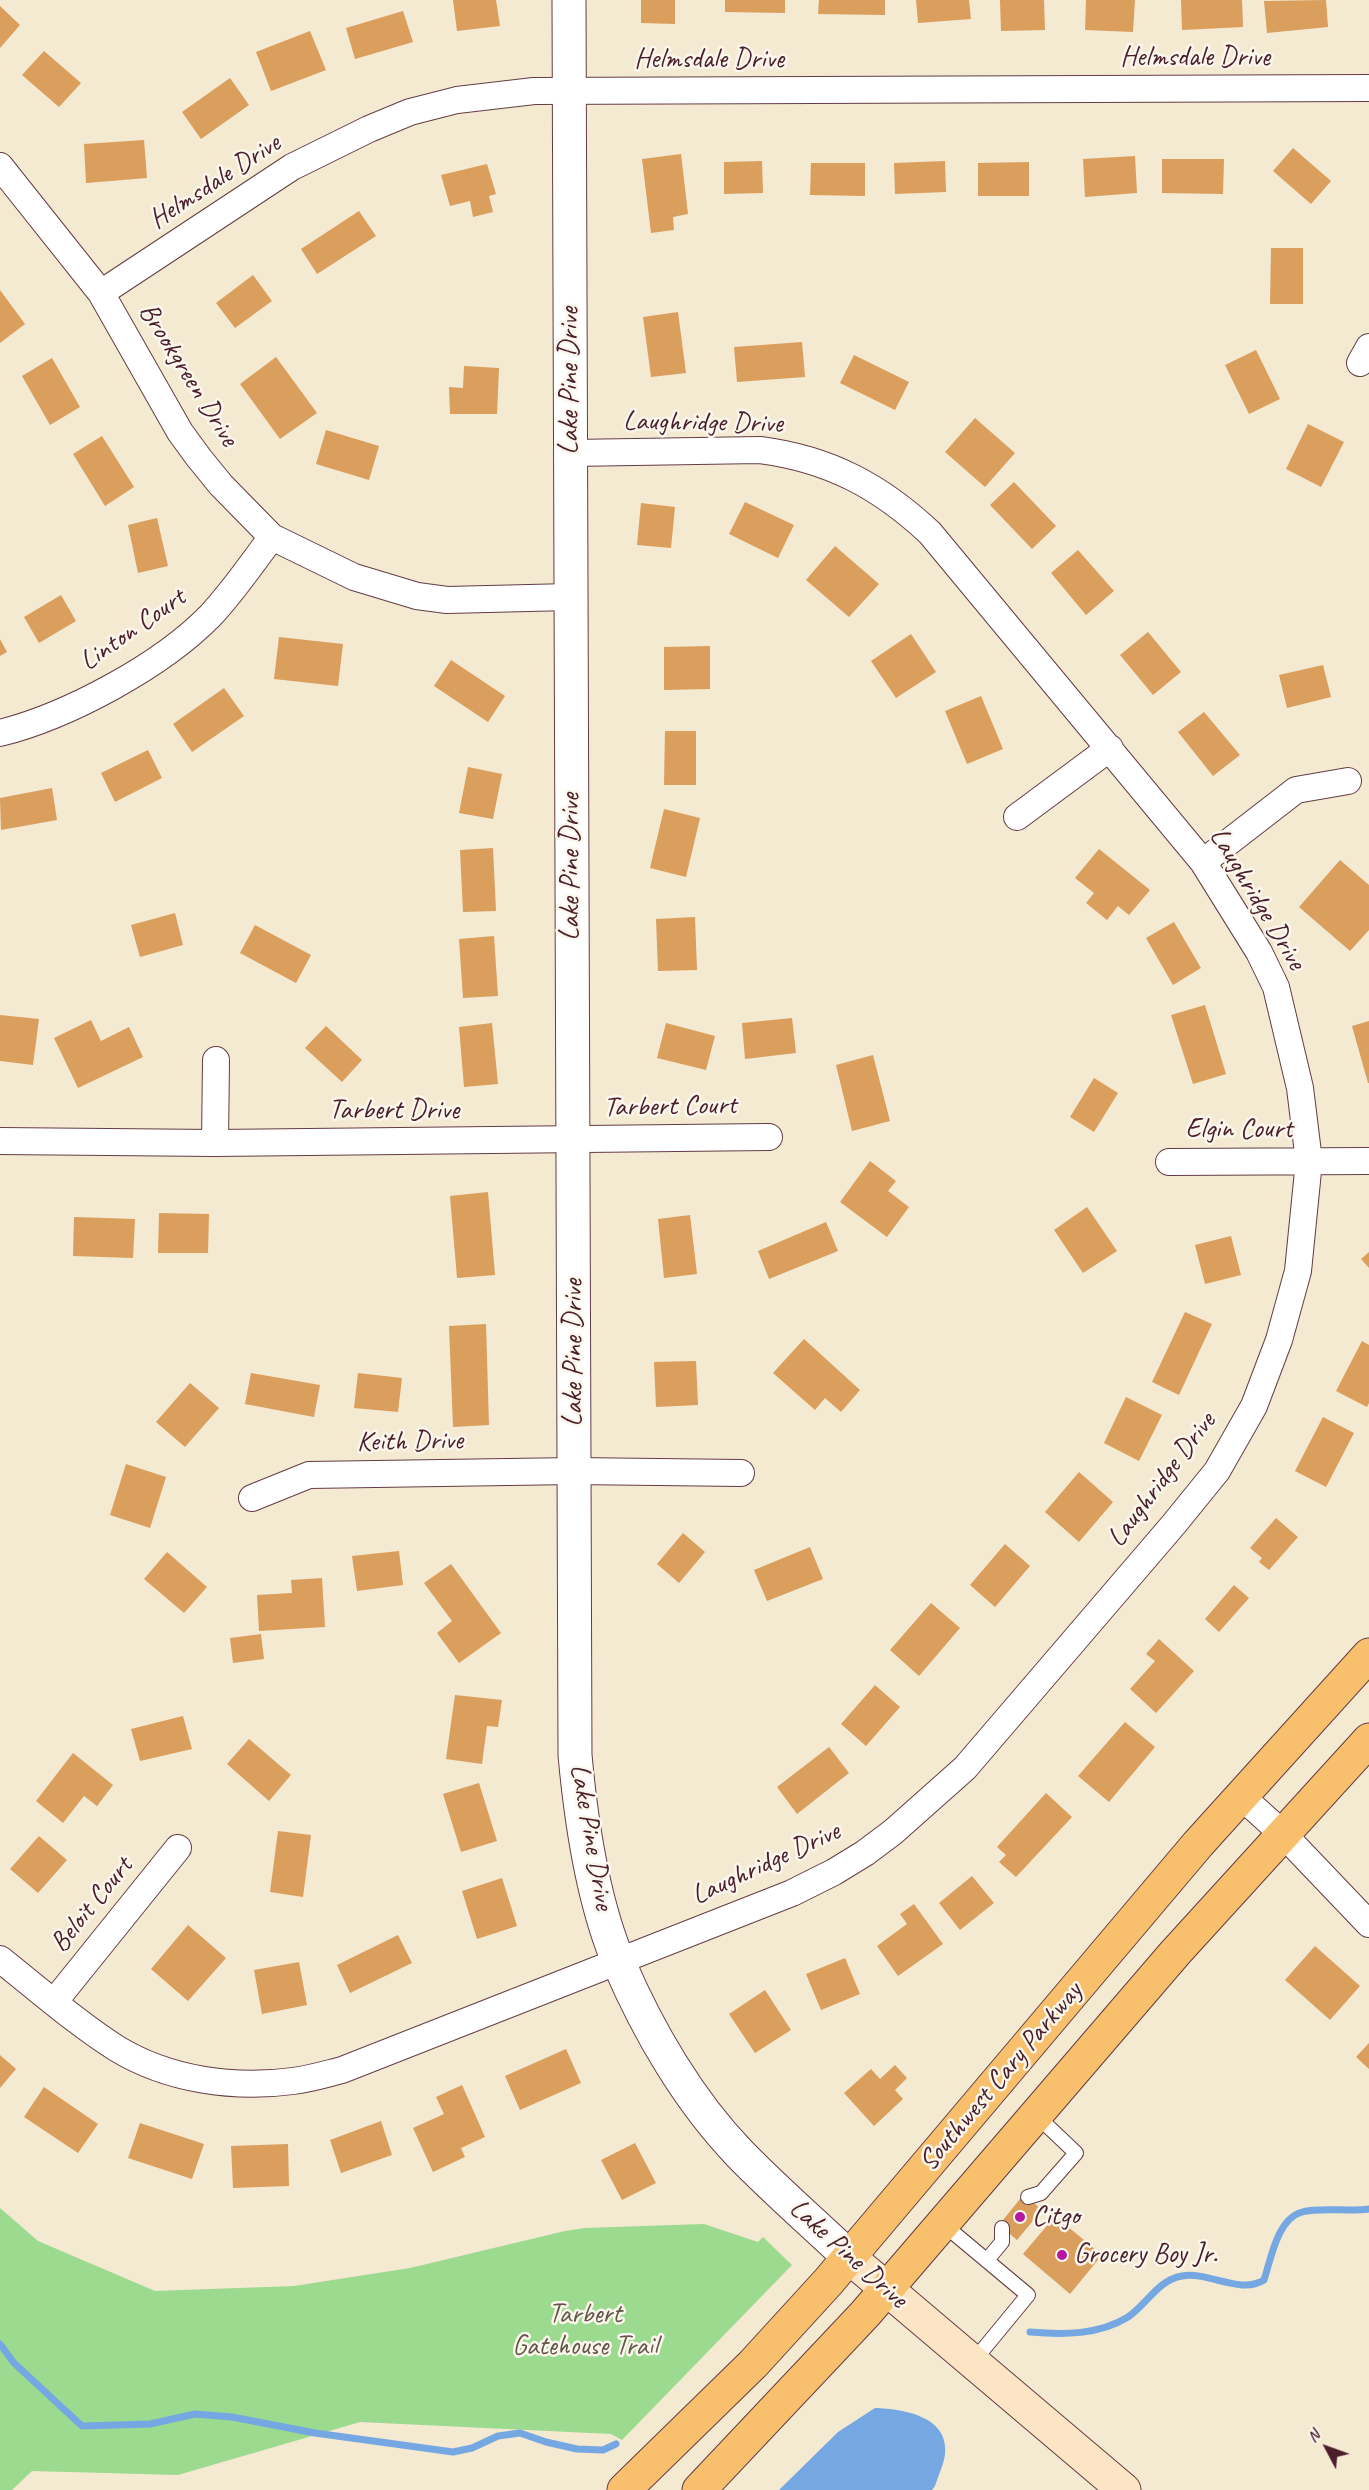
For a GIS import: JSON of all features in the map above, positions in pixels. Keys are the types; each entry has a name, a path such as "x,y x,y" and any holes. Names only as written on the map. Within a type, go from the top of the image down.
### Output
{"main road":[{"name":"Southwest Cary Parkway","path":"624,2490 753,2364 849,2257 1198,1844 1369,1655"},
{"name":"Southwest Cary Parkway","path":"699,2490 887,2289 1175,1953 1369,1740"},
{"name":"Lake Pine Drive","path":"849,2257 1124,2490"}],"street":[{"name":"Lake Pine Drive","path":"569,0 575,1755 579,1794 594,1880 618,1962 654,2034 717,2128 740,2154 849,2257"},
{"name":"Helmsdale Drive","path":"101,293 292,167 369,129 410,112 456,100 534,91 1369,88"},
{"name":"Brookgreen Drive","path":"0,166 101,293 180,432 221,485 272,537 354,577 417,596 447,600 570,597"},
{"name":"Laughridge Drive","path":"0,1959 117,2048 148,2064 182,2075 223,2082 258,2084 295,2081 342,2070 792,1893 864,1854 910,1818 965,1768 1174,1524 1216,1471 1254,1406 1279,1340 1298,1271 1309,1161 1300,1088 1276,987 1259,952 1203,862 930,533 904,508 879,490 815,461 769,452 571,453"},
{"name":"Linton Court","path":"0,733 64,712 125,678 172,648 211,615 272,537"},
{"path":"1017,817 1110,748"},
{"path":"1203,862 1296,790 1348,781"},
{"path":"215,1143 216,1060"},
{"name":"Tarbert Court","path":"573,1141 769,1137"},
{"name":"Tarbert Drive","path":"0,1142 573,1141"},
{"name":"Elgin Court","path":"1169,1162 1369,1161"},
{"name":"Keith Drive","path":"252,1498 309,1474 574,1471 741,1473"},
{"path":"1242,1797 1284,1835 1369,1924"},
{"name":"Beloit Court","path":"54,2002 178,1848"}],"lane":[{"path":"1036,2115 1076,2153 1036,2199"},
{"path":"943,2224 1028,2295 972,2363"},
{"path":"987,2260 1006,2236"}],"green space":[{"name":"Tarbert Gatehouse Trail","path":"0,2208 38,2241 155,2291 294,2286 410,2268 585,2228 704,2224 758,2242 763,2237 792,2265 622,2440 611,2434 360,2422 178,2475 32,2471 12,2490 0,2490"}],"water":[{"path":"875,2408 911,2413 932,2423 940,2431 945,2454 932,2490 779,2490 838,2432"}],"building":[{"path":"453,0 496,0 500,26 457,31"},
{"path":"641,0 675,0 675,24 641,23"},
{"path":"725,0 785,0 785,13 725,12"},
{"path":"819,0 885,0 885,15 818,14"},
{"path":"916,0 969,0 971,19 918,23"},
{"path":"1000,0 1044,0 1045,30 1001,31"},
{"path":"1086,0 1135,0 1133,32 1085,30"},
{"path":"1181,0 1242,0 1243,27 1182,30"},
{"path":"1326,0 1328,27 1267,33 1264,1"},
{"path":"0,6 20,25 0,48"},
{"path":"403,11 413,42 355,59 346,28"},
{"path":"310,31 326,70 271,91 256,52"},
{"path":"44,51 81,83 59,107 22,75"},
{"path":"230,78 249,105 201,139 182,112"},
{"path":"144,140 147,178 86,183 84,144"},
{"path":"1293,148 1331,181 1311,204 1273,171"},
{"path":"681,154 688,214 673,217 674,230 651,233 642,159"},
{"path":"1135,156 1137,193 1085,197 1083,159"},
{"path":"1162,159 1224,159 1223,194 1162,193"},
{"path":"762,161 763,193 724,194 724,162"},
{"path":"945,161 946,192 895,194 894,163"},
{"path":"1029,162 1029,196 978,196 978,163"},
{"path":"811,163 865,163 865,196 810,195"},
{"path":"487,164 496,194 489,196 493,212 473,217 470,201 450,206 441,175"},
{"path":"359,211 376,236 317,274 301,249"},
{"path":"1271,248 1303,248 1303,304 1270,304"},
{"path":"253,275 272,301 235,328 216,303"},
{"path":"0,290 25,324 0,343"},
{"path":"678,312 686,373 651,377 643,317"},
{"path":"802,342 805,377 737,382 734,347"},
{"path":"1256,350 1280,399 1249,414 1225,365"},
{"path":"854,355 909,382 895,410 840,383"},
{"path":"276,357 317,413 280,439 240,384"},
{"path":"52,358 80,407 50,425 22,376"},
{"path":"464,366 499,368 497,414 450,414 449,387 463,388"},
{"path":"975,418 1015,453 985,487 945,452"},
{"path":"1308,424 1344,442 1321,487 1286,469"},
{"path":"326,430 379,446 369,480 316,464"},
{"path":"102,436 134,487 105,506 73,454"},
{"path":"1014,482 1056,526 1032,549 990,505"},
{"path":"745,502 794,525 778,558 729,534"},
{"path":"641,503 675,507 671,548 637,545"},
{"path":"157,518 168,566 138,573 128,525"},
{"path":"835,546 879,584 849,617 806,580"},
{"path":"1078,550 1114,591 1086,615 1051,573"},
{"path":"61,595 76,621 39,643 24,617"},
{"path":"1148,632 1181,672 1153,695 1120,655"},
{"path":"911,634 936,672 896,698 871,661"},
{"path":"279,637 343,644 338,686 274,679"},
{"path":"0,639 7,652 0,656"},
{"path":"710,646 710,689 664,690 664,647"},
{"path":"451,660 505,696 488,722 434,686"},
{"path":"1323,665 1331,697 1287,708 1279,675"},
{"path":"224,688 244,716 192,752 173,724"},
{"path":"981,696 1003,749 967,764 945,711"},
{"path":"1204,712 1240,755 1213,776 1178,732"},
{"path":"665,731 696,731 696,785 664,785"},
{"path":"148,750 162,778 115,802 101,773"},
{"path":"468,767 502,774 493,819 459,813"},
{"path":"52,788 57,820 1,830 0,798"},
{"path":"664,809 700,818 686,877 650,868"},
{"path":"493,848 496,911 463,912 460,850"},
{"path":"1099,849 1150,890 1129,915 1118,906 1107,920 1086,903 1094,893 1075,878"},
{"path":"1340,860 1369,885 1369,930 1350,951 1299,907"},
{"path":"175,913 183,945 140,957 131,925"},
{"path":"695,917 697,970 658,971 656,919"},
{"path":"1174,922 1201,968 1173,985 1146,938"},
{"path":"255,925 311,955 296,983 240,953"},
{"path":"494,936 498,996 463,998 459,939"},
{"path":"1205,1005 1226,1074 1193,1084 1171,1015"},
{"path":"0,1015 39,1019 33,1065 0,1061"},
{"path":"792,1018 796,1053 745,1059 742,1023"},
{"path":"91,1020 101,1041 129,1027 143,1057 78,1088 54,1038"},
{"path":"1369,1021 1369,1083 1368,1083 1352,1026"},
{"path":"492,1023 498,1084 464,1087 459,1027"},
{"path":"666,1023 715,1036 706,1070 657,1058"},
{"path":"326,1026 362,1060 342,1082 305,1048"},
{"path":"873,1055 890,1121 852,1131 836,1065"},
{"path":"1094,1078 1118,1093 1094,1132 1070,1117"},
{"path":"870,1161 896,1181 888,1191 909,1207 887,1237 840,1202"},
{"path":"488,1192 495,1275 457,1278 450,1196"},
{"path":"1087,1207 1117,1251 1083,1273 1054,1230"},
{"path":"159,1213 209,1214 208,1253 158,1253"},
{"path":"690,1215 697,1274 664,1278 658,1219"},
{"path":"74,1217 135,1219 133,1258 73,1256"},
{"path":"826,1222 838,1251 769,1279 758,1251"},
{"path":"1231,1236 1241,1275 1205,1284 1195,1245"},
{"path":"1369,1252 1369,1268 1361,1259"},
{"path":"1185,1312 1212,1324 1179,1395 1152,1382"},
{"path":"486,1324 489,1425 453,1427 449,1326"},
{"path":"804,1339 860,1390 841,1412 825,1398 815,1410 773,1373"},
{"path":"1362,1341 1369,1345 1369,1403 1367,1407 1336,1391"},
{"path":"696,1361 698,1405 656,1407 654,1362"},
{"path":"251,1373 320,1385 314,1417 245,1404"},
{"path":"358,1373 402,1378 398,1412 354,1408"},
{"path":"190,1383 219,1408 185,1447 156,1422"},
{"path":"1126,1397 1162,1415 1139,1461 1104,1443"},
{"path":"1323,1417 1354,1433 1326,1487 1295,1471"},
{"path":"126,1464 166,1477 150,1528 110,1515"},
{"path":"1079,1472 1113,1502 1079,1542 1045,1512"},
{"path":"1276,1518 1298,1537 1269,1570 1259,1562 1262,1558 1250,1548"},
{"path":"683,1533 705,1552 679,1583 657,1564"},
{"path":"1005,1544 1030,1566 995,1607 970,1585"},
{"path":"810,1547 823,1579 767,1601 754,1570"},
{"path":"399,1551 403,1585 357,1591 352,1556"},
{"path":"167,1552 207,1587 184,1613 144,1579"},
{"path":"451,1564 501,1633 459,1663 437,1633 452,1621 424,1583"},
{"path":"322,1578 325,1627 259,1631 257,1595 292,1593 291,1580"},
{"path":"1234,1585 1249,1598 1219,1632 1205,1619"},
{"path":"931,1603 960,1628 919,1676 890,1650"},
{"path":"261,1634 264,1659 233,1663 230,1638"},
{"path":"1159,1639 1194,1671 1156,1713 1130,1689 1155,1661 1146,1654"},
{"path":"875,1685 900,1707 866,1746 841,1724"},
{"path":"455,1695 502,1700 498,1727 487,1726 482,1764 446,1759"},
{"path":"183,1716 192,1749 140,1761 131,1729"},
{"path":"1125,1722 1155,1747 1109,1802 1078,1776"},
{"path":"249,1739 291,1775 269,1801 227,1764"},
{"path":"829,1747 849,1773 797,1814 777,1787"},
{"path":"73,1753 113,1785 97,1806 84,1796 63,1823 36,1801"},
{"path":"479,1783 497,1841 461,1852 443,1794"},
{"path":"1046,1793 1072,1817 1016,1877 999,1862 1006,1855 997,1847"},
{"path":"278,1831 311,1835 303,1897 270,1892"},
{"path":"39,1836 67,1860 38,1893 10,1869"},
{"path":"972,1876 994,1903 960,1930 939,1903"},
{"path":"502,1878 517,1926 477,1939 462,1891"},
{"path":"914,1904 943,1944 898,1976 877,1946 907,1924 900,1914"},
{"path":"188,1925 226,1958 188,2001 151,1969"},
{"path":"398,1935 412,1963 350,1993 337,1965"},
{"path":"1315,1946 1360,1986 1330,2020 1285,1980"},
{"path":"845,1958 860,1994 821,2010 806,1974"},
{"path":"299,1962 307,2005 262,2014 254,1970"},
{"path":"765,1990 791,2030 755,2053 729,2014"},
{"path":"1369,2043 1369,2069 1356,2057"},
{"path":"566,2049 581,2083 520,2110 505,2076"},
{"path":"0,2055 16,2069 0,2088"},
{"path":"895,2065 907,2078 895,2090 903,2099 874,2126 844,2093 871,2069 880,2079"},
{"path":"462,2085 485,2137 461,2148 465,2157 433,2172 413,2128 444,2114 436,2097"},
{"path":"44,2087 98,2124 78,2153 24,2117"},
{"path":"381,2121 392,2155 341,2173 330,2140"},
{"path":"140,2123 204,2144 192,2179 128,2158"},
{"path":"635,2143 656,2183 622,2200 601,2160"},
{"path":"288,2144 289,2186 233,2188 231,2146"},
{"name":"Citgo","path":"1024,2194 1042,2210 1017,2240 999,2225"},
{"name":"Grocery Boy Jr.","path":"1055,2216 1102,2255 1070,2294 1023,2254"}],"waterway":[{"path":"1030,2332 1080,2332 1117,2323 1135,2312 1159,2287 1182,2276 1192,2275 1234,2284 1255,2284 1264,2280 1276,2241 1286,2223 1293,2216 1309,2211 1369,2209"},
{"path":"0,2344 14,2363 82,2426 150,2424 195,2414 232,2417 315,2433 453,2452 472,2448 498,2436 520,2433 577,2449 603,2450 616,2444"}],"place":[{"name":"Citgo","path":"1020,2217"},
{"name":"Grocery Boy Jr.","path":"1062,2255"}]}
